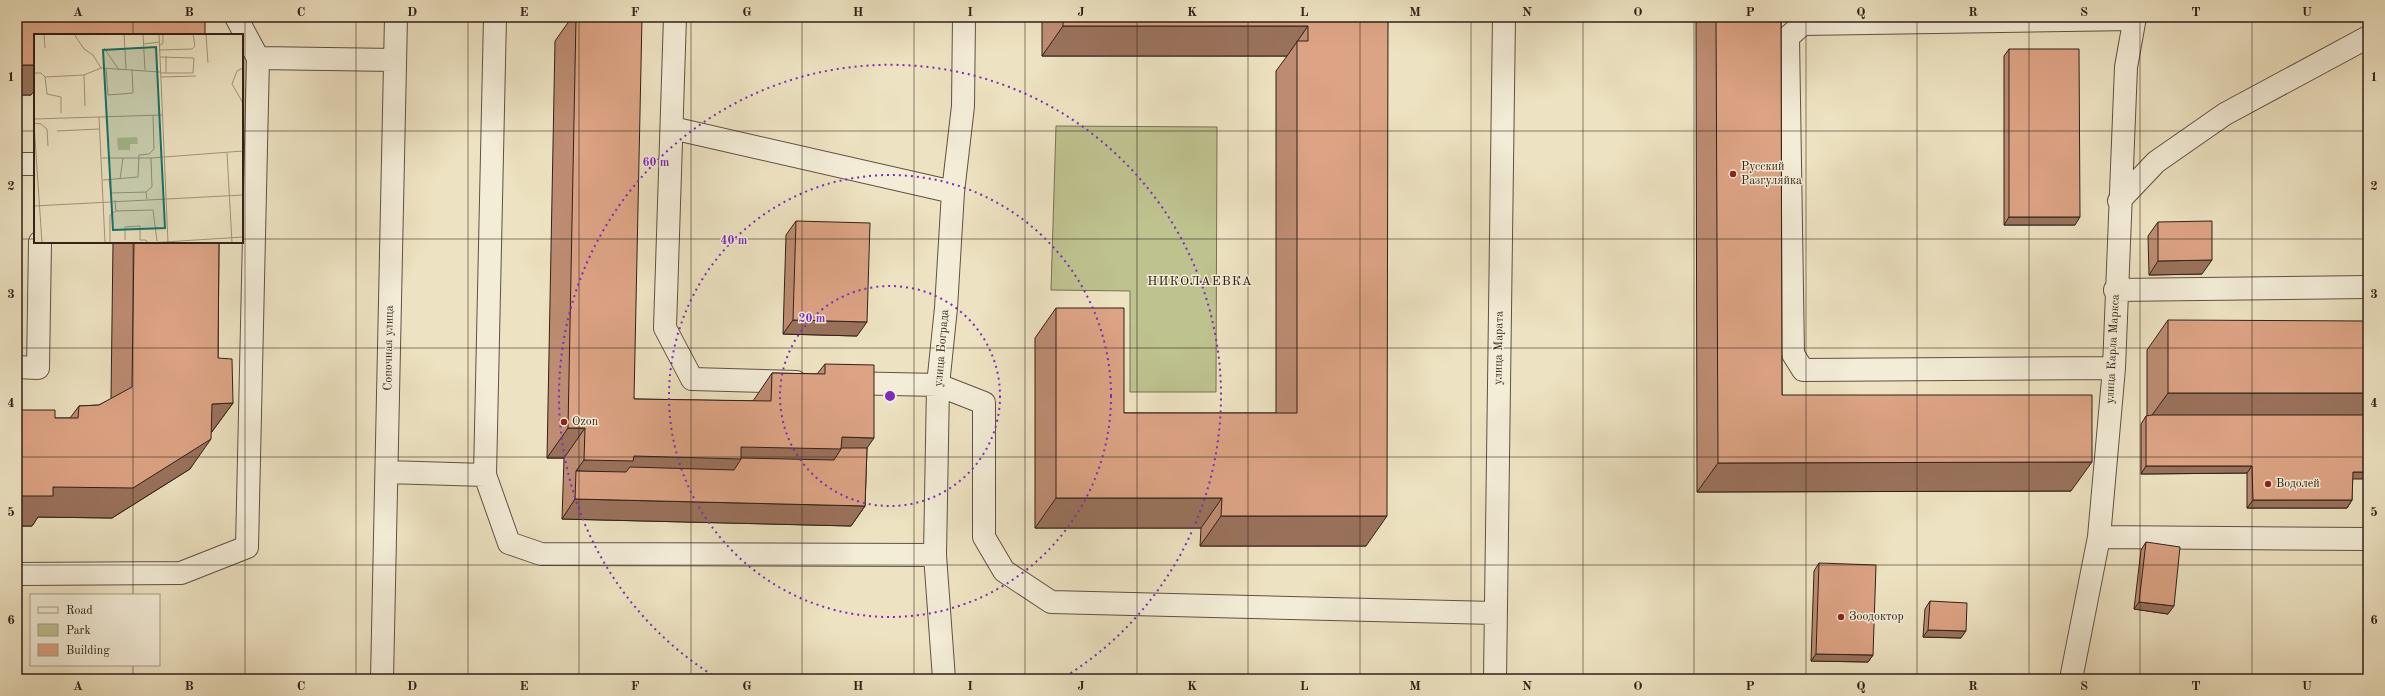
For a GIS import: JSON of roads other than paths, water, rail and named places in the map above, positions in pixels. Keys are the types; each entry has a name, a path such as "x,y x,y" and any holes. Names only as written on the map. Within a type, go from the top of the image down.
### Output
{"street":[{"path":"17,574 181,573 247,547 258,58 236,17"},
{"name":"Сопочная улица","path":"382,679 396,17"},
{"path":"495,17 485,475 509,543 541,554 936,555"},
{"path":"675,17 665,328 692,379 938,385 984,403 984,537 1004,571 1051,602 1494,612"},
{"name":"улица Бограда","path":"944,679 936,555 938,385 946,308 953,192 963,106 964,17"},
{"name":"улица Марата","path":"1494,679 1504,17"},
{"path":"2114,368 1803,370 1793,354 1788,37 1803,24 2135,18"},
{"name":"улица Карла Маркса","path":"2071,679 2099,537 2114,368 2115,290 2126,67 2135,18"},
{"path":"2119,201 2156,162 2225,114 2368,37"},
{"path":"258,58 395,60"},
{"path":"672,128 953,192"},
{"path":"17,164 34,164"},
{"path":"17,367 38,368 40,243"},
{"path":"2115,290 2368,287"},
{"path":"387,472 485,475"},
{"path":"2099,537 2368,539"}],"place":[{"name":"Русский Разгуляйка","path":"1733,174"},
{"name":"Ozon","path":"564,422"},
{"name":"Водолей","path":"2268,484"},
{"name":"Зоодоктор","path":"1841,617"}],"district":[{"name":"НИКОЛАЕВКА","path":"1200,281"}]}
